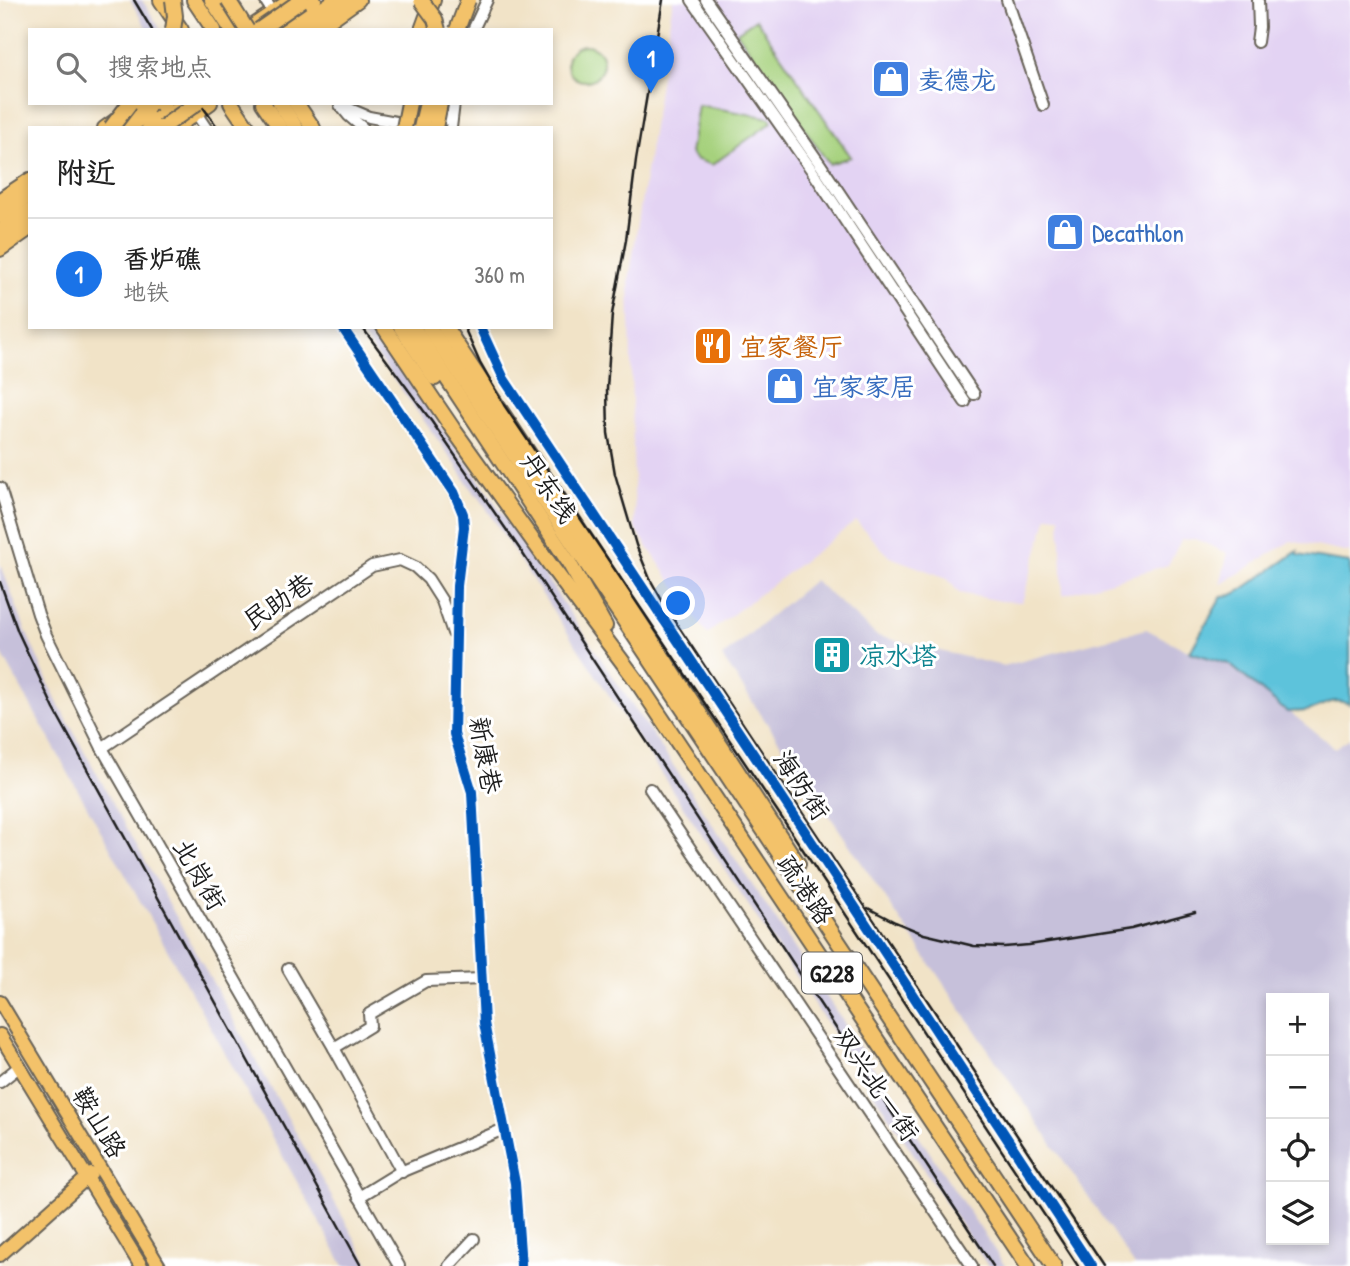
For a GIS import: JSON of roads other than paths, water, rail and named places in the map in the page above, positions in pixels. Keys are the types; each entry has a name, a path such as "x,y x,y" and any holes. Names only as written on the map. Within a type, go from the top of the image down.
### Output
{"highway":[{"path":"161,0 180,28"},
{"path":"173,0 173,28"},
{"path":"194,0 213,28"},
{"path":"212,0 231,28"},
{"path":"228,0 246,28"},
{"path":"262,28 302,0"},
{"path":"306,28 346,0"},
{"path":"421,0 435,19 437,28"},
{"path":"423,28 433,0"},
{"path":"458,28 468,0"},
{"path":"113,126 128,105"},
{"path":"232,105 247,126"},
{"path":"265,105 279,126"},
{"path":"281,105 295,126"},
{"path":"297,105 312,126"},
{"path":"404,126 409,105"},
{"path":"421,126 427,105"},
{"path":"435,126 440,105"},
{"path":"123,126 154,116 197,108"},
{"path":"0,208 28,188"},
{"path":"0,240 28,220"},
{"path":"386,329 520,504 554,570 636,680"},
{"path":"402,329 458,425"},
{"name":"丹东线","path":"414,329 568,561 636,680"},
{"path":"430,329 585,550"},
{"path":"446,329 479,379"},
{"name":"G228","path":"458,329 479,379"},
{"name":"疏港路","path":"479,379 585,550 884,997 925,1072 1054,1266"},
{"name":"疏港路","path":"636,680 1028,1266"}],"main road":[{"path":"250,28 290,0"},
{"path":"282,28 315,0"},
{"path":"282,28 334,0"},
{"path":"320,28 359,0"},
{"path":"107,126 136,105"},
{"path":"133,126 179,105"},
{"path":"178,126 197,108"},
{"path":"0,199 28,180"},
{"path":"0,216 28,197"},
{"path":"0,230 28,211"},
{"path":"0,250 28,230"},
{"name":"鞍山路","path":"0,1002 159,1266"},
{"name":"鞍山路","path":"0,1035 141,1266"},
{"path":"0,1255 100,1166"}],"street":[{"path":"265,0 282,28"},
{"path":"474,28 487,0"},
{"path":"692,0 811,169 965,402"},
{"path":"706,0 974,394"},
{"path":"1007,0 1043,105"},
{"path":"1257,42 1258,0"},
{"path":"342,105 349,116 361,126"},
{"path":"344,105 369,117 417,126"},
{"path":"197,108 205,126"},
{"name":"新康巷","path":"343,329 460,503 463,514 457,586 454,734 472,792 484,1023 514,1183 521,1266"},
{"name":"海防街","path":"481,329 504,379 848,895 1091,1266"},
{"name":"北岗街","path":"0,488 37,614 102,748 398,1266"},
{"name":"民助巷","path":"102,748 372,566 400,560 428,579 442,601 456,641"},
{"path":"428,579 439,588 449,590 457,586"},
{"name":"双兴北一街","path":"650,789 972,1266"},
{"path":"288,969 402,1172"},
{"path":"334,1048 370,1026 369,1014 426,981 482,979"},
{"path":"0,1082 20,1066"},
{"path":"359,1197 402,1172 504,1129"},
{"path":"449,1266 474,1239"}],"water":[{"path":"1298,551 1298,555 1350,563 1350,704 1337,701 1312,710 1287,712 1229,664 1190,652 1222,596 1240,591"}],"railway":[{"path":"134,0 151,28"},
{"path":"456,28 469,0"},
{"path":"663,0 612,314 607,389 608,433 615,474 636,545 650,579 668,611 1104,1266"},
{"path":"201,105 217,126"},
{"path":"430,126 434,105"},
{"path":"363,329 519,548 993,1266"},
{"path":"465,329 480,363 504,405 784,821 1078,1266"},
{"path":"0,582 18,632 54,709 361,1266"},
{"path":"868,908 924,934 974,946 1004,947 1131,929 1195,912"}],"place":[{"name":"麦德龙","path":"891,79"},
{"name":"香炉礁","path":"651,93"},
{"name":"Decathlon","path":"1065,232"},
{"name":"宜家餐厅","path":"713,346"},
{"name":"宜家家居","path":"785,386"},
{"name":"凉水塔","path":"832,655"}]}
